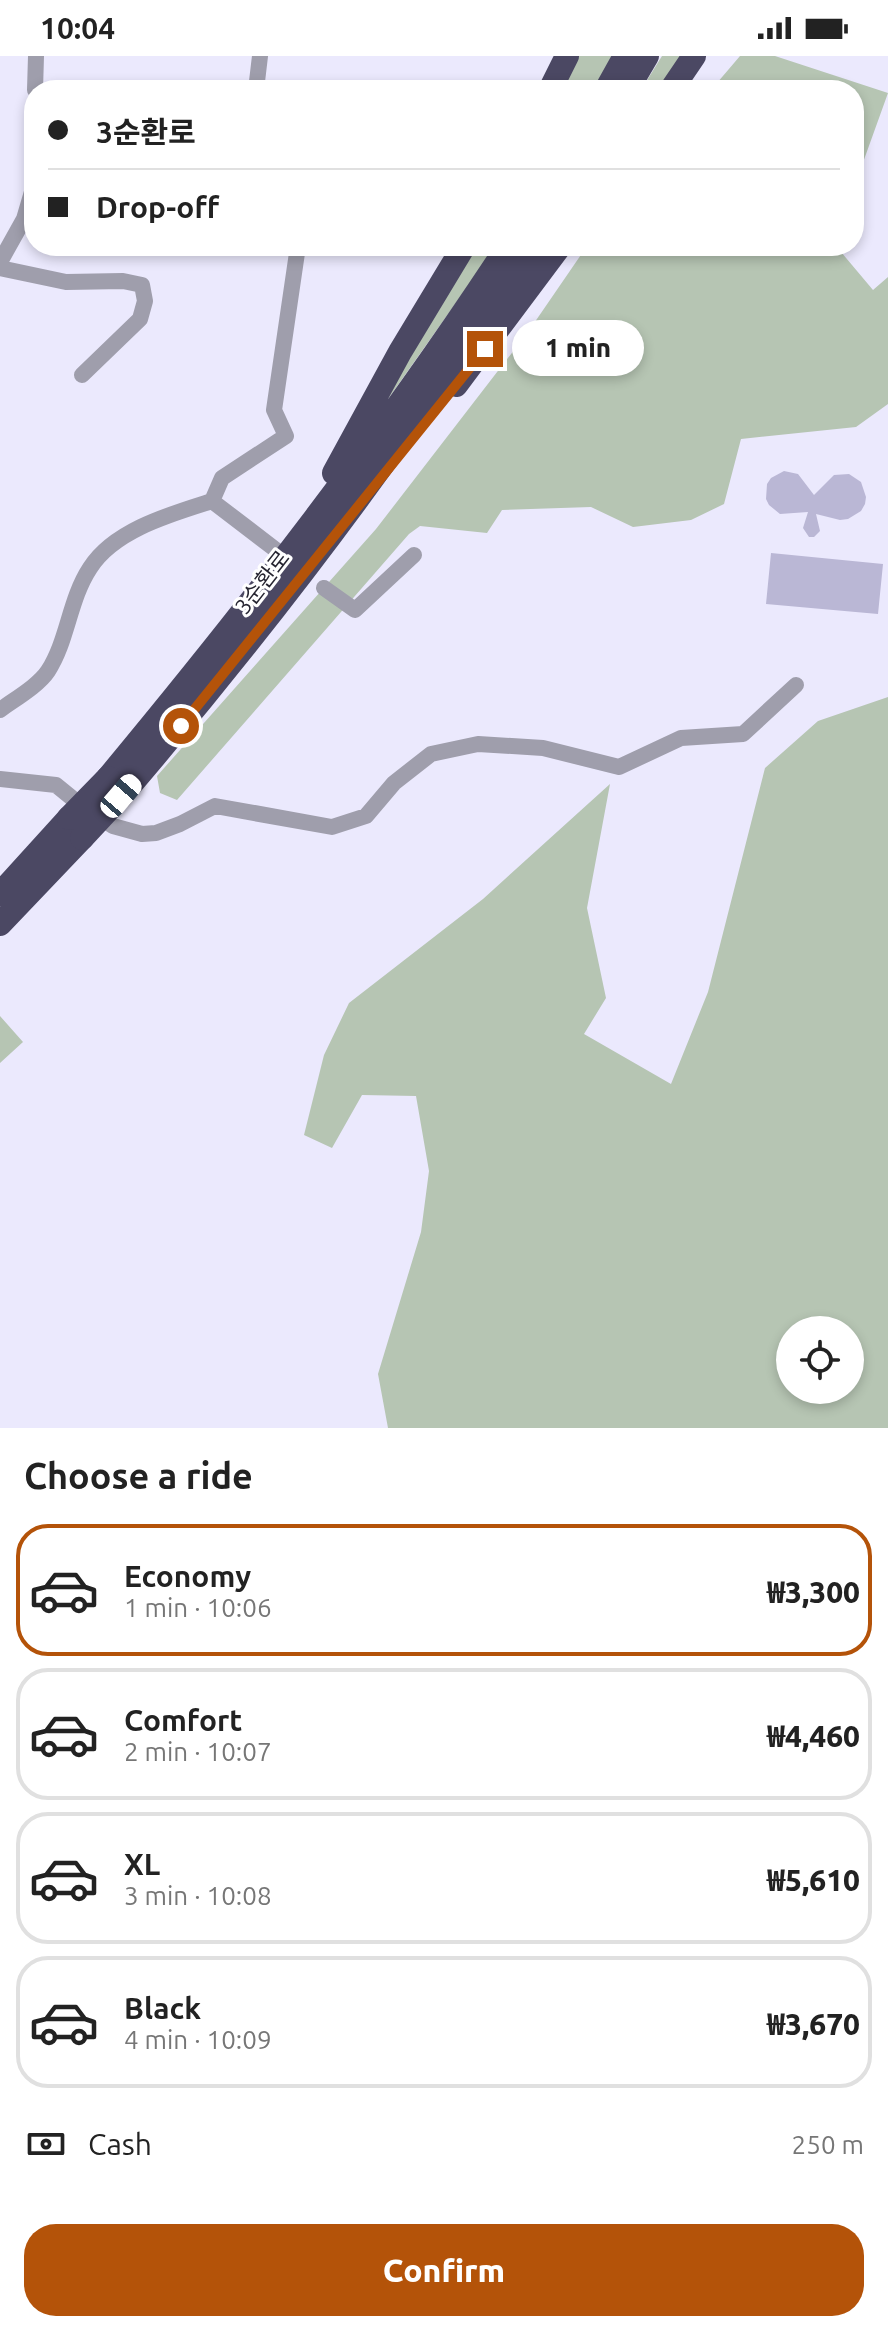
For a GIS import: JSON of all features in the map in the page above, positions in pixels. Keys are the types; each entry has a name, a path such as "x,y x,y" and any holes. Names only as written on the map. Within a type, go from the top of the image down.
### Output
{"highway":[{"path":"555,80 567,56"},
{"path":"612,80 625,56"},
{"path":"633,80 647,56"},
{"path":"678,80 694,56"},
{"path":"281,559 458,256"},
{"name":"3순환로","path":"115,787 460,319 501,256"},
{"name":"3순환로","path":"0,924 76,828 201,702 360,499 483,322 525,256"},
{"path":"241,651 485,349 553,256"},
{"name":"3순환로","path":"0,894 76,828"}],"street":[{"path":"35,80 36,56"},
{"path":"257,80 260,56"},
{"path":"24,219 0,265 66,282 123,281 142,285 145,301 140,319 82,375"},
{"path":"0,710 46,674 57,653 72,604 91,566 127,533 212,501 222,478 286,436 274,410 297,256"},
{"path":"212,501 281,559"},
{"path":"324,588 355,610 414,555"},
{"path":"0,779 56,785 113,826 142,834 168,828 215,806 332,827 366,816 394,783 431,754 478,744 530,747 619,767 681,738 743,734 796,685"}],"green space":[{"path":"576,56 617,56 604,80 564,80"},
{"path":"662,56 686,56 669,80 647,80"},
{"path":"740,56 775,56 848,80 720,80"},
{"path":"864,85 888,93 864,160"},
{"path":"467,256 489,256 381,409"},
{"path":"580,256 844,256 873,290 888,277 888,404 856,427 741,439 724,504 691,520 633,527 591,507 502,510 487,533 420,526 409,534 177,800 160,793 157,776 376,529 528,332"},
{"path":"888,697 888,1428 388,1428 378,1374 421,1232 429,1171 416,1096 362,1095 332,1148 304,1135 324,1055 349,1003 483,899 610,784 587,908 606,998 584,1034 671,1084 708,992 765,768 818,721"},
{"path":"0,1016 23,1042 0,1063"}],"building":[{"path":"784,471 798,474 814,495 834,475 849,474 861,482 865,504 861,511 848,519 816,514 820,531 809,537 803,528 808,512 780,514 766,499 767,484"},
{"path":"771,553 883,564 878,614 766,604"}],"route":[{"path":"181,726 485,349"}]}
